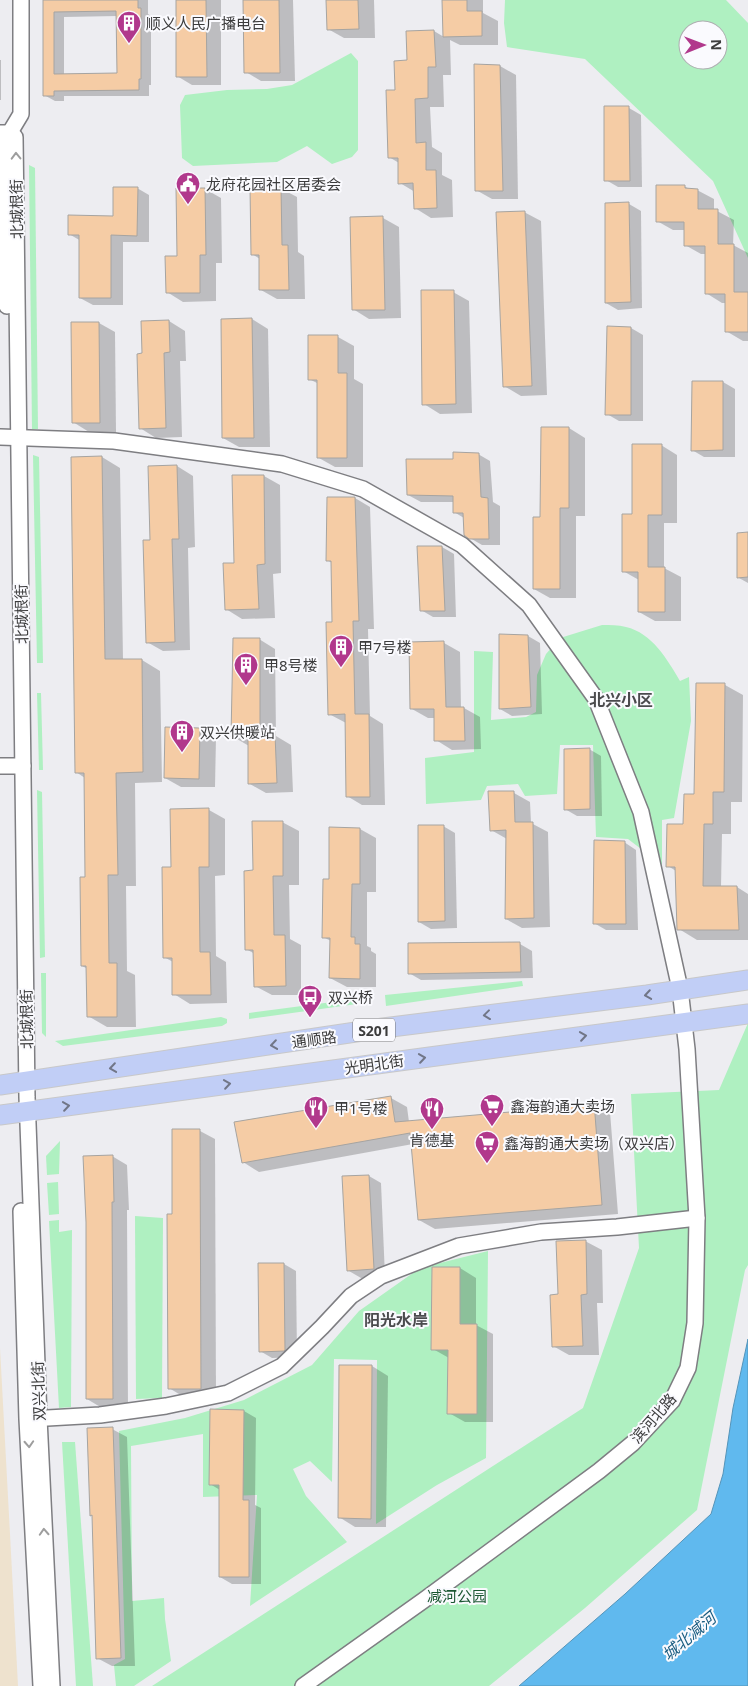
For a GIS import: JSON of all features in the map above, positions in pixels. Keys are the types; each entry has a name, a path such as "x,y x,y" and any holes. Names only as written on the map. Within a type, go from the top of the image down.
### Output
{"main road":[{"name":"通顺路","path":"17,1098 383,1028 646,995 748,980"},
{"name":"光明北街","path":"17,1098 748,1014"}],"street":[{"name":"北城根街","path":"17,1098 10,437 3,138 21,114 20,0"},
{"name":"滨河北路","path":"10,437 114,441 282,464 363,489 462,545 529,605 596,698 641,812 680,989 687,1049 697,1218 695,1323 688,1368 672,1401 633,1443 599,1471 424,1600 303,1686"},
{"name":"双兴北街","path":"17,1098 33,1418 41,1686"},
{"path":"33,1418 100,1415 166,1406 228,1394 282,1366 322,1328 351,1296 381,1276 459,1246 541,1232 617,1227 697,1218"},
{"name":"双兴北街","path":"33,1418 52,1686"}],"shaded area":[{"path":"0,1348 10,1534 18,1686 0,1686"}],"green space":[{"path":"505,0 726,0 748,23 748,258 713,181 585,59 507,47 504,23"},
{"path":"351,53 358,61 358,150 352,157 332,164 307,146 277,162 193,166 182,158 180,105 185,95 227,90 267,89 292,85"},
{"path":"29,165 35,168 38,429 32,429"},
{"path":"33,455 39,457 43,663 37,663"},
{"path":"602,625 626,627 644,635 658,648 680,681 689,677 691,721 674,818 662,820 662,865 628,839 596,837 593,745 560,745 557,794 525,796 518,784 487,786 481,800 426,804 425,758 474,752 474,651 493,652 491,720 526,717 536,712 537,675 546,654 560,638"},
{"path":"37,693 41,693 43,770 39,770"},
{"path":"37,790 42,792 45,957 40,958"},
{"path":"41,973 46,973 46,1037 42,1033"},
{"path":"522,981 523,986 386,1006 385,995"},
{"path":"363,998 364,1003 249,1019 249,1013"},
{"path":"221,1017 227,1019 227,1023 222,1026 63,1046 55,1041"},
{"name":"减河公园","path":"748,1023 748,1265 745,1270 697,1510 585,1608 489,1686 152,1686 583,1408 639,1248 631,1094 719,1090"},
{"path":"60,1141 59,1174 47,1175 46,1156"},
{"path":"58,1182 59,1214 49,1215 47,1183"},
{"path":"135,1216 163,1218 162,1398 136,1399"},
{"path":"59,1220 59,1232 72,1230 71,1407 59,1408 49,1221"},
{"path":"488,1251 486,1458 437,1485 376,1524 377,1360 334,1359 332,1482 310,1461 293,1469 306,1496 347,1542 250,1606 257,1495 203,1497 203,1434 131,1446 132,1601 164,1598 171,1661 134,1686 116,1686 114,1665 125,1659 119,1431 185,1418 244,1400 312,1365 359,1311 420,1268"},
{"path":"62,1442 75,1442 93,1686 76,1686"}],"water":[{"name":"城北减河","path":"748,1339 748,1686 519,1686 625,1594 711,1514 723,1474 733,1408"}],"building":[{"path":"43,0 138,0 138,8 141,8 141,79 139,79 139,90 54,91 54,96 43,96","holes":["116,11 117,73 54,74 54,12"]},
{"path":"176,0 206,0 207,77 176,77"},
{"path":"243,0 279,0 280,73 244,73"},
{"path":"326,0 358,0 359,29 327,30"},
{"path":"442,0 467,0 467,11 482,11 482,36 443,37"},
{"path":"434,30 436,67 428,67 428,98 415,99 416,143 426,142 426,170 436,170 437,208 414,209 413,183 398,184 398,158 388,158 386,90 395,90 394,61 407,60 406,31"},
{"path":"474,64 500,65 503,191 475,191"},
{"path":"604,106 629,106 630,181 604,181"},
{"path":"656,185 685,185 685,188 698,189 698,209 718,209 718,244 734,244 734,292 748,292 748,332 725,332 725,294 705,294 705,246 684,246 684,222 656,222"},
{"path":"113,187 138,187 137,236 111,235 111,298 79,298 79,235 68,235 68,215 113,216"},
{"path":"250,187 281,187 282,245 288,245 289,290 259,290 259,255 251,255"},
{"path":"176,188 205,188 206,255 200,255 200,293 166,293 165,256 177,256"},
{"path":"629,202 631,302 605,303 605,203"},
{"path":"525,211 532,386 503,387 496,212"},
{"path":"383,216 385,310 352,310 350,217"},
{"path":"421,290 454,290 456,404 422,405"},
{"path":"252,318 254,438 222,438 221,319"},
{"path":"169,320 170,352 164,353 166,428 139,429 137,354 142,353 141,321"},
{"path":"71,322 99,322 100,423 72,423"},
{"path":"607,326 631,327 631,415 605,415"},
{"path":"308,335 338,335 338,373 347,373 347,458 317,458 317,380 308,380"},
{"path":"692,381 723,381 723,450 691,451"},
{"path":"541,427 569,427 569,508 560,508 560,589 533,589 533,517 540,517"},
{"path":"632,444 662,444 662,515 648,515 648,567 665,567 665,612 638,612 638,572 622,572 622,514 632,514"},
{"path":"453,452 479,453 481,497 488,498 489,539 469,539 464,535 463,513 453,513 453,496 407,495 406,459 453,459"},
{"path":"102,456 105,659 142,659 143,772 116,773 118,875 108,875 109,963 117,963 117,1017 87,1017 86,966 81,966 80,877 85,877 84,773 75,773 71,457"},
{"path":"177,465 179,539 172,539 175,642 146,643 143,540 150,540 148,466"},
{"path":"232,475 264,475 265,564 257,565 259,609 225,610 223,563 234,563"},
{"name":"甲7号楼","path":"327,497 355,497 359,621 353,621 355,714 369,714 370,797 346,797 345,714 328,715 326,622 332,622 331,561 326,561"},
{"path":"748,532 748,577 737,578 737,533"},
{"path":"417,546 442,546 445,611 420,611"},
{"path":"499,634 528,635 531,707 499,709"},
{"name":"甲8号楼","path":"233,638 260,638 260,735 275,734 277,783 248,784 248,736 231,737"},
{"path":"444,641 446,707 464,707 465,741 434,741 434,709 410,709 409,642"},
{"path":"696,683 725,683 724,792 713,792 713,824 704,824 703,886 737,886 739,930 677,930 675,867 666,867 667,824 683,824 684,794 694,794"},
{"name":"双兴供暖站","path":"165,727 200,728 199,779 164,778"},
{"path":"590,748 590,809 564,810 564,749"},
{"path":"488,791 514,791 515,822 533,822 534,918 505,919 506,830 490,831"},
{"path":"209,808 209,867 199,867 200,952 210,952 211,995 172,995 172,958 163,958 162,867 171,867 170,809"},
{"path":"252,821 283,821 283,876 273,876 274,935 285,935 286,986 254,987 253,950 245,950 244,871 253,870"},
{"path":"418,825 444,825 445,921 418,922"},
{"path":"329,827 360,828 360,884 352,884 351,937 355,937 355,944 360,944 360,979 329,978 330,938 322,938 323,879 329,879"},
{"path":"594,840 625,841 626,924 593,924"},
{"path":"520,942 521,972 408,974 408,943"},
{"path":"391,1096 395,1122 556,1108 594,1102 602,1205 418,1220 410,1133 242,1163 234,1122"},
{"path":"172,1129 200,1129 201,1389 168,1389 167,1214 172,1214"},
{"path":"113,1155 113,1399 86,1399 86,1222 83,1156"},
{"path":"369,1175 374,1269 347,1271 342,1176"},
{"path":"586,1240 587,1294 581,1295 583,1346 552,1347 550,1295 558,1294 556,1241"},
{"path":"258,1263 284,1263 284,1351 259,1352"},
{"path":"432,1267 460,1267 460,1324 477,1324 477,1414 447,1414 448,1350 431,1350"},
{"path":"339,1365 372,1365 371,1519 338,1518"},
{"path":"210,1409 244,1410 243,1500 249,1500 249,1577 219,1577 219,1485 209,1485"},
{"path":"113,1427 121,1658 96,1659 92,1515 90,1516 87,1428"}],"place":[{"name":"顺义人民广播电台","path":"129,44"},
{"name":"龙府花园社区居委会","path":"188,205"},
{"name":"甲7号楼","path":"341,668"},
{"name":"甲8号楼","path":"246,686"},
{"name":"双兴供暖站","path":"182,753"},
{"name":"双兴桥","path":"310,1018"},
{"name":"鑫海韵通大卖场","path":"492,1127"},
{"name":"甲1号楼","path":"316,1129"},
{"name":"肯德基","path":"432,1130"},
{"name":"鑫海韵通大卖场（双兴店）","path":"487,1164"}],"district":[{"name":"北兴小区","path":"621,700"},
{"name":"阳光水岸","path":"396,1320"}]}
